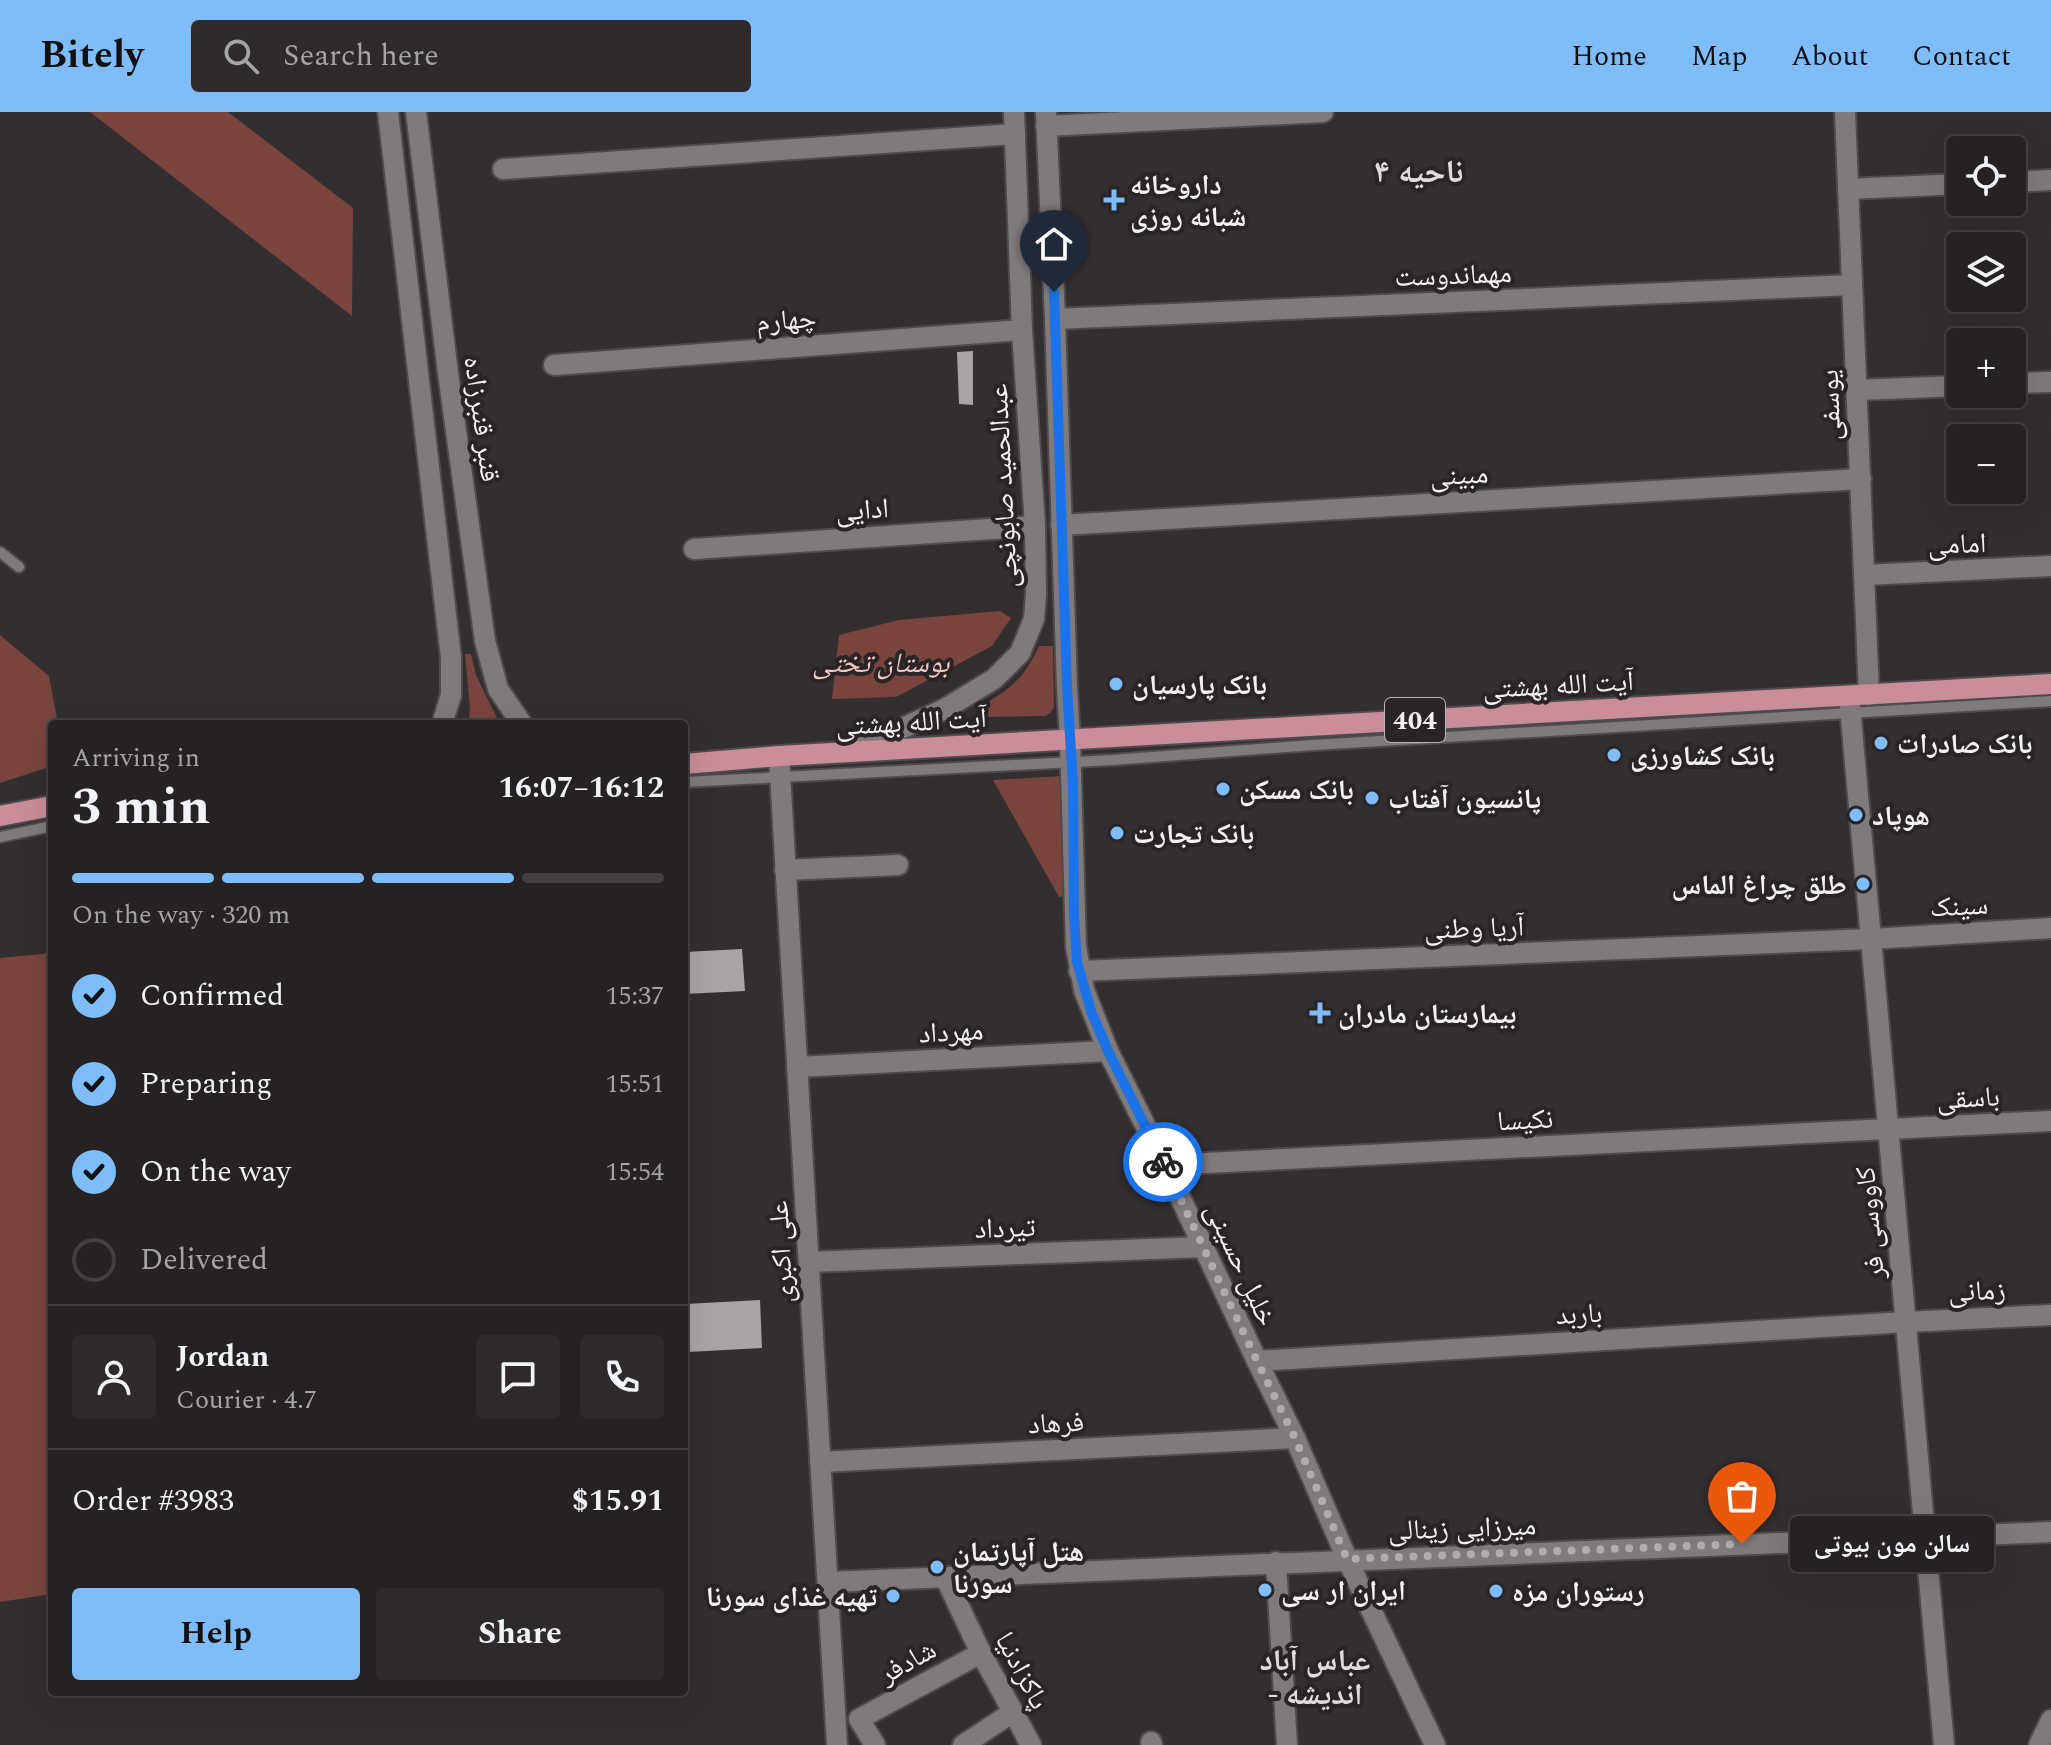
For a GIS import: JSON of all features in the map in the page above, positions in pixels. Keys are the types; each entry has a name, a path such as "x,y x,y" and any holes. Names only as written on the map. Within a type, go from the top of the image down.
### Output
{"main road":[{"name":"آیت الله بهشتی","path":"688,764 779,766 847,753 1857,701 2051,684"},
{"path":"0,816 48,807"}],"street":[{"name":"قنبر قنبرزاده","path":"388,112 451,658 451,695 443,720"},
{"name":"قنبر قنبرزاده","path":"416,112 485,641 498,689 519,720"},
{"name":"عبدالحمید صابونچی","path":"847,753 924,720 994,679 1012,662 1026,642 1034,619 1035,526 1022,330 1014,112"},
{"path":"1046,119 1323,112"},
{"name":"یوسفی","path":"1845,112 1865,575 1857,701"},
{"name":"عبدالحمید صابونچی","path":"1046,119 1070,740"},
{"path":"503,169 1015,134"},
{"path":"2026,181 2051,180"},
{"path":"1848,189 1946,185"},
{"name":"مهماندوست","path":"1055,319 1852,285"},
{"name":"چهارم","path":"554,365 1022,330"},
{"path":"2026,383 2051,382"},
{"path":"1857,390 1946,387"},
{"name":"مبینی","path":"1035,526 1861,479"},
{"name":"ادایی","path":"694,549 1035,526"},
{"name":"امامی","path":"1865,575 2051,566"},
{"name":"کاووسی فر","path":"1857,701 1871,939 1944,1745"},
{"name":"خلیل حسینی","path":"1070,740 1074,916 1079,971 1091,1011 1295,1438 1347,1559 1435,1745"},
{"name":"علی‌ اکبری","path":"779,766 837,1745"},
{"path":"785,870 898,865"},
{"name":"سینک","path":"1871,939 2051,928"},
{"name":"آریا وطنی","path":"1079,971 1871,939"},
{"name":"مهرداد","path":"797,1067 1108,1051"},
{"name":"باسقی","path":"1888,1128 2051,1121"},
{"name":"نکیسا","path":"1165,1165 1888,1128"},
{"name":"تیرداد","path":"809,1262 1203,1247"},
{"name":"زمانی","path":"1906,1322 2051,1315"},
{"name":"باربد","path":"1257,1361 1906,1322"},
{"name":"فرهاد","path":"820,1462 1295,1438"},
{"name":"میرزایی زینالی","path":"828,1582 2051,1532"},
{"path":"1276,1562 1287,1745"},
{"name":"پاکزادنیا","path":"945,1577 981,1653 1031,1745"},
{"name":"شادفر","path":"875,1745 859,1719 981,1653"},
{"path":"963,1745 1013,1712"},
{"path":"2039,1745 2051,1720"},
{"path":"1936,1745 1944,1745"}],"lane":[{"path":"0,552 19,567"},
{"path":"688,781 779,766 1072,761 1857,701 2051,701"},
{"path":"0,837 48,827"}],"green space":[{"path":"90,112 228,112 353,208 352,316"},
{"name":"بوستان تختی","path":"1000,611 1011,618 992,646 896,697 832,699 839,635 899,620"},
{"path":"0,635 49,676 57,720 48,720 48,767 0,783"},
{"path":"1039,646 1053,646 1054,707 1050,713 1045,716 988,717 982,714 981,707 1022,675"},
{"path":"465,654 471,654 476,675 498,720 469,720"},
{"path":"1063,776 1066,896 1059,897 993,780"},
{"path":"48,953 48,1595 0,1602 0,958"}],"building":[{"path":"973,351 973,405 959,404 957,352"},
{"path":"742,949 745,991 688,994 688,952"},
{"path":"760,1300 762,1348 688,1352 688,1304"}],"way so far":[{"path":"1163,1162 1295,1438 1347,1559 1742,1544"}],"place":[{"name":"داروخانه شبانه روزی","path":"1114,200"},
{"name":"بانک پارسیان","path":"1116,684"},
{"name":"بانک صادرات","path":"1881,743"},
{"name":"بانک کشاورزی","path":"1614,755"},
{"name":"بانک مسکن","path":"1223,789"},
{"name":"پانسیون آفتاب","path":"1372,798"},
{"name":"هوپاد","path":"1856,815"},
{"name":"بانک تجارت","path":"1117,833"},
{"name":"طلق چراغ الماس","path":"1863,884"},
{"name":"بیمارستان مادران","path":"1320,1013"},
{"name":"سالن مون بیوتی","path":"1742,1544"},
{"name":"هتل آپارتمان سورنا","path":"937,1567"},
{"name":"ایران ار سی","path":"1265,1590"},
{"name":"رستوران مزه","path":"1496,1591"},
{"name":"تهیه غذای سورنا","path":"893,1596"}],"district":[{"name":"ناحیه ۴","path":"1419,171"},
{"name":"عباس آباد - اندیشه","path":"1315,1677"}],"route":[{"path":"1054,292 1077,962 1091,1011 1108,1051 1163,1162"}]}
